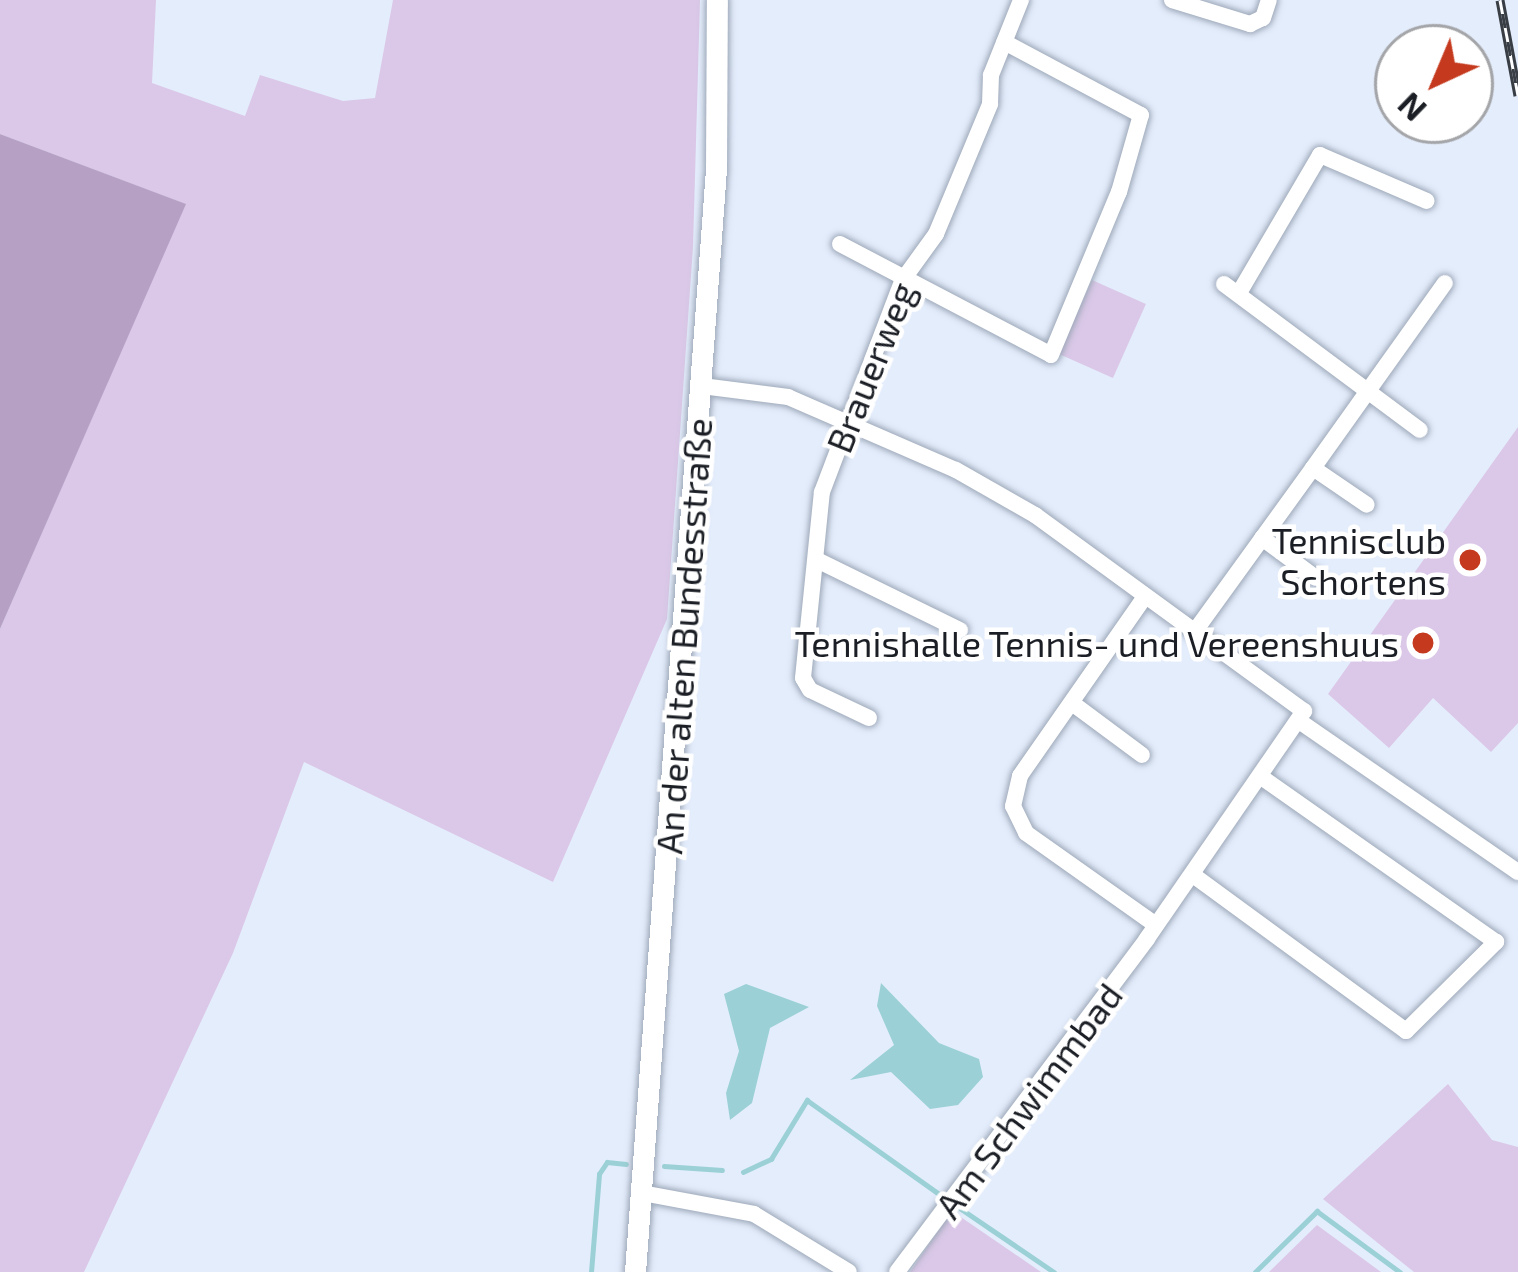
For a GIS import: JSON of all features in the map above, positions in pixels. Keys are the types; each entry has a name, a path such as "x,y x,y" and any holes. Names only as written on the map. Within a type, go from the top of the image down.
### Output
{"street":[{"name":"An der alten Bundesstraße","path":"635,1272 702,386 717,0"},
{"name":"Brauerweg","path":"869,718 810,690 802,678 819,561 822,492 902,281 945,212 990,104 1004,42 1021,0"},
{"path":"1172,0 1250,24 1263,17 1269,0"},
{"path":"840,244 902,281 1051,355 1119,192 1141,115 1004,42"},
{"path":"1420,430 1364,393 1231,288 1320,155 1427,201"},
{"path":"1196,631 1445,284"},
{"path":"702,386 788,397 847,419 1022,507 1304,711 1299,722 1518,872"},
{"path":"1313,468 1367,505"},
{"path":"1262,538 1316,578"},
{"path":"819,561 960,630"},
{"path":"1144,598 1012,793 1016,818 1053,855 1156,926"},
{"path":"1072,703 1142,755"},
{"name":"Am Schwimmbad","path":"897,1272 1156,926 1299,722"},
{"path":"1193,875 1406,1031 1496,942 1261,777"},
{"path":"641,1193 754,1214 849,1272"}],"shaded area":[{"path":"0,0 156,0 152,83 245,116 260,75 343,101 375,98 393,0 700,0 693,247 667,619 553,882 304,762 233,953 84,1272 0,1272 0,629 185,204 0,134"},
{"path":"0,134 186,204 0,629"},
{"path":"1092,280 1146,304 1113,378 1059,354"},
{"name":"Tennisclub Schortens","path":"1518,427 1518,723 1491,752 1433,698 1389,748 1328,694"},
{"path":"881,983 939,1043 979,1059 983,1077 958,1105 930,1109 891,1072 850,1080 894,1045 877,1006"},
{"path":"746,984 809,1007 770,1028 752,1103 730,1120 726,1093 739,1051 724,994"},
{"path":"1448,1084 1492,1140 1518,1147 1518,1272 1414,1272 1323,1199"},
{"path":"952,1211 1041,1272 910,1272"},
{"path":"1317,1225 1381,1272 1269,1272"}],"waterway":[{"path":"743,1172 771,1159 807,1100 945,1198"},
{"path":"591,1272 599,1174 607,1162 626,1164"},
{"path":"664,1166 722,1170"},
{"path":"954,1204 1054,1272"},
{"path":"1255,1272 1317,1211 1400,1272"}],"railway":[{"path":"1500,0 1518,95"}],"place":[{"name":"Tennisclub Schortens","path":"1470,560"},
{"name":"Tennishalle Tennis- und Vereenshuus","path":"1423,643"}]}
